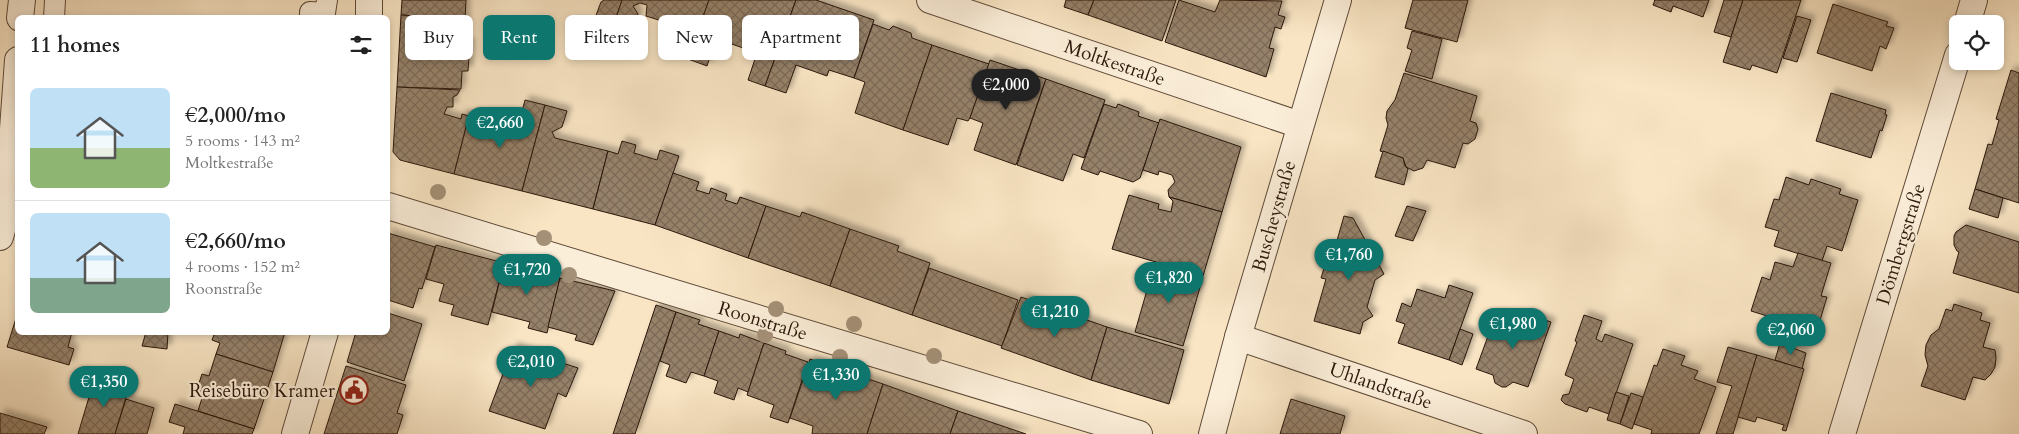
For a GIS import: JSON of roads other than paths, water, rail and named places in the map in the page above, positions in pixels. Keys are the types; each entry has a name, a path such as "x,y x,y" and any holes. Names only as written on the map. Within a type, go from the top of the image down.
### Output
{"street":[{"path":"20,15 22,0"},
{"path":"54,15 55,0"},
{"path":"310,15 310,12 325,13 326,0"},
{"path":"369,0 369,15"},
{"name":"Moltkestraße","path":"930,0 1300,125"},
{"name":"Buscheystraße","path":"1212,434 1238,337 1338,0"},
{"path":"1970,15 1974,0"},
{"name":"Dömbergstraße","path":"1842,434 1953,70"},
{"path":"0,237 7,212 15,101"},
{"name":"Roonstraße","path":"390,207 1139,434"},
{"path":"295,434 324,335"},
{"name":"Uhlandstraße","path":"1238,337 1524,434"}],"place":[{"name":"Reisebüro Kramer","path":"354,390"}]}
